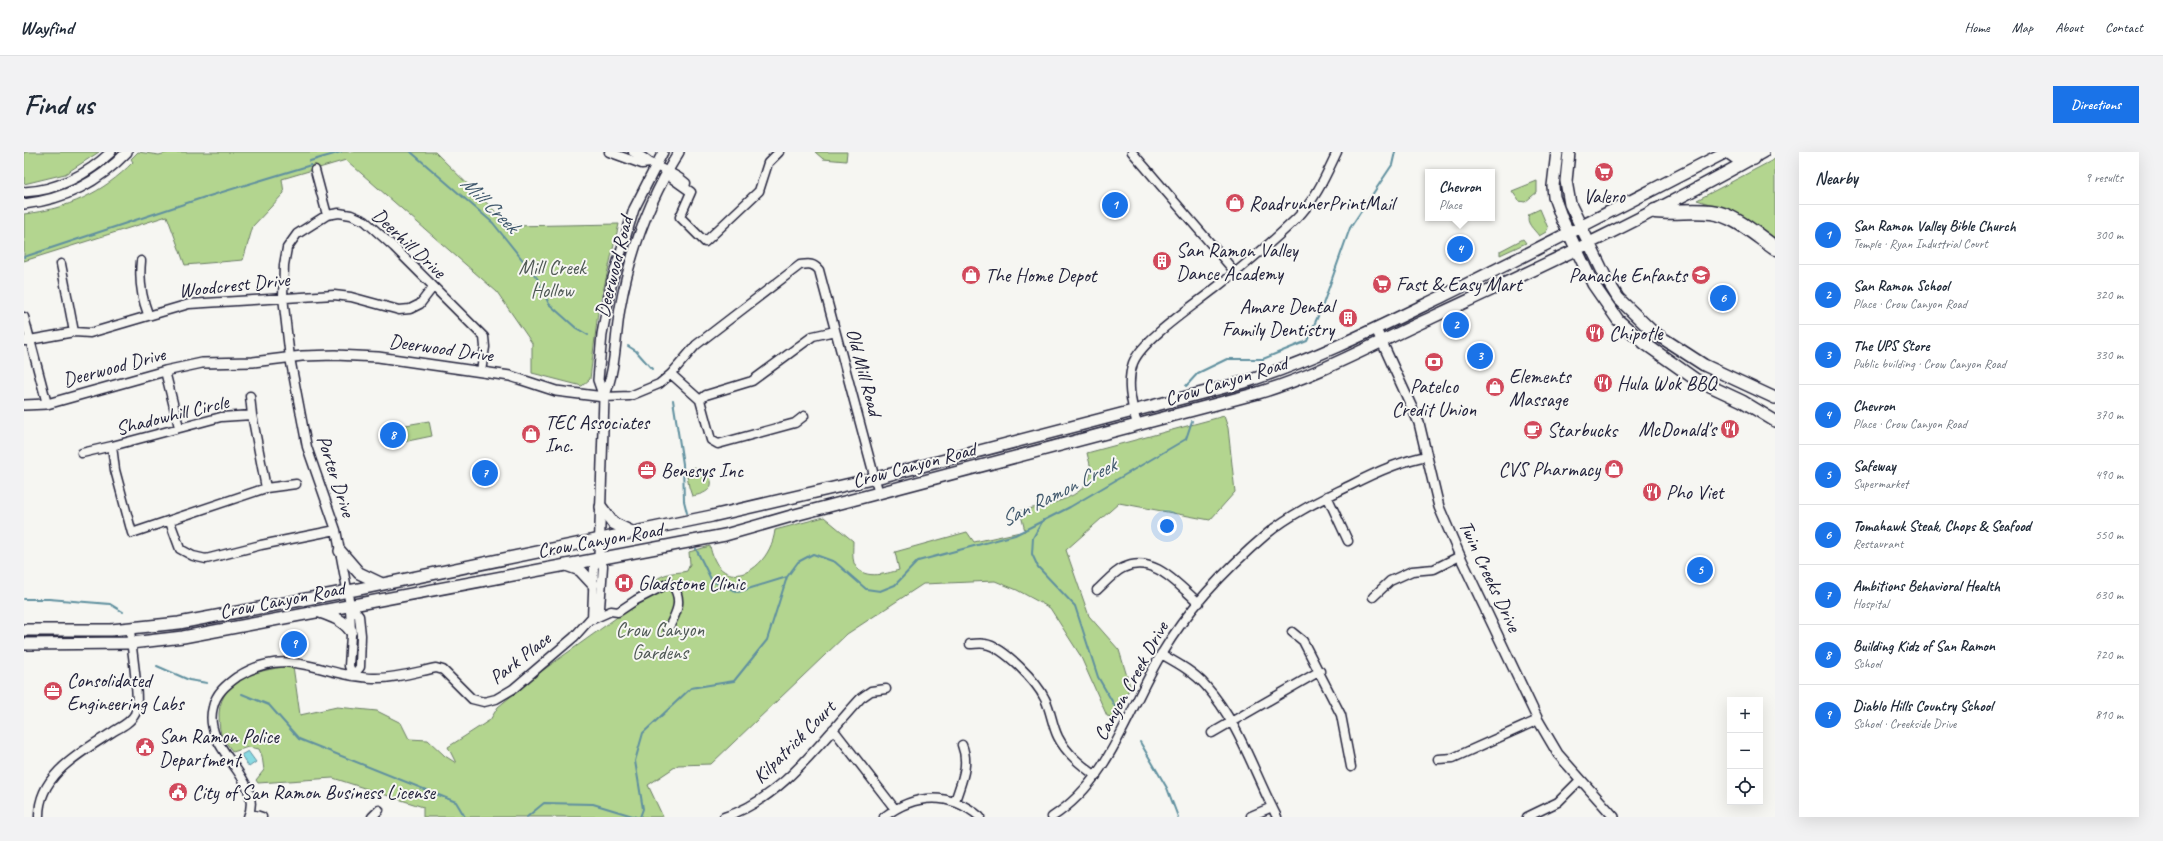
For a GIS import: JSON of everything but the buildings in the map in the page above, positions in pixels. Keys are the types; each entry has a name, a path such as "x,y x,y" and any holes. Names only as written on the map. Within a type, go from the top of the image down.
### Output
{"highway":[{"path":"1730,152 1737,157 1758,155"},
{"path":"1655,211 1712,212 1725,216 1737,222 1775,248"}],"main road":[{"path":"1557,152 1553,171 1554,197 1576,251 1593,284 1618,320 1644,343 1695,379 1742,401 1775,421"},
{"path":"1569,152 1566,167 1567,191 1570,204 1589,244 1618,298 1653,332 1704,365 1775,398"},
{"name":"Crow Canyon Road","path":"24,630 130,629 205,619 348,591 635,533 876,478 1134,412 1280,370 1376,328 1569,234 1726,152"},
{"name":"Crow Canyon Road","path":"24,644 131,643 183,637 725,535 795,515 1265,391 1312,373 1576,251 1655,211 1758,155"},
{"path":"601,507 613,523 623,529 635,533"},
{"path":"340,551 359,573 382,584"},
{"path":"566,564 580,570 594,584"},
{"path":"317,612 334,616 351,631"}],"street":[{"path":"24,192 67,182 101,161 111,152"},
{"path":"24,204 60,197 81,188 99,178 127,152"},
{"path":"609,152 642,164 653,164"},
{"path":"633,152 644,156 653,164 668,172 670,177 691,192 680,217 705,242 759,191 768,163 779,152"},
{"name":"Deerwood Road","path":"599,558 604,397 598,380 602,334 612,281 634,209 653,164 663,152"},
{"name":"Deerwood Road","path":"604,397 612,379 616,328 632,255 646,214 678,152"},
{"path":"1132,152 1236,272"},
{"path":"1137,426 1130,399 1130,380 1134,363 1140,352 1153,338 1236,272 1297,218 1320,187 1337,152"},
{"path":"290,358 283,297 284,265 287,248 297,234 327,215 316,170"},
{"name":"Deerhill Drive","path":"327,215 339,213 365,221 484,337 485,347 481,371"},
{"path":"141,261 139,274 141,293 148,314"},
{"path":"61,264 74,332"},
{"name":"Deerwood Drive","path":"24,405 47,404 165,371 202,363 253,362 335,355 378,357 481,371 510,376 556,391 604,397 630,396 659,384 671,374 696,345 800,265 810,264"},
{"name":"Old Mill Road","path":"810,264 819,270 876,478 879,494"},
{"name":"Woodcrest Drive","path":"27,340 74,332 90,333 148,314 189,304 334,295 351,297 399,310 410,309 420,304 433,287"},
{"path":"24,317 27,340 47,404"},
{"name":"Twin Creeks Drive","path":"1376,328 1419,423 1439,507 1460,556 1538,720 1558,754 1614,817"},
{"path":"700,400 706,394 752,381 812,336 835,331"},
{"name":"Porter Drive","path":"290,358 307,447 336,530 350,605"},
{"path":"165,371 180,427"},
{"path":"671,374 700,400 711,440 718,444 795,423 804,416"},
{"path":"250,396 252,415"},
{"name":"Shadowhill Circle","path":"252,415 266,488 170,522 132,533 115,470 112,446 180,427 221,417 252,415"},
{"path":"82,453 112,446"},
{"name":"Canyon Creek Drive","path":"1052,817 1070,805 1096,776 1112,752 1161,654 1180,625 1199,602 1268,533 1327,496 1395,465 1428,456"},
{"path":"266,488 296,484"},
{"path":"1327,496 1348,541"},
{"path":"170,522 180,549 193,556 206,559 261,545 336,530"},
{"path":"1373,597 1390,581 1412,571 1434,569 1460,556"},
{"path":"599,558 594,567 592,619 611,611 618,612 636,600 667,584 672,585 676,589 678,600 675,617 668,629"},
{"name":"Park Place","path":"249,815 250,795 247,785 218,744 212,731 212,711 219,692 248,670 269,664 294,662 315,665 353,676 374,678 436,668 443,670 472,699 484,702 496,699 513,688 574,637 592,619 600,608 603,566 599,558"},
{"path":"1097,590 1122,568 1139,564 1156,567 1199,602"},
{"path":"350,605 350,666 353,676"},
{"path":"350,605 359,616 361,635 360,667 353,676"},
{"path":"39,817 45,786 69,761 124,724 135,713 137,700 130,629"},
{"path":"1292,632 1303,641 1320,671 1340,715 1351,767"},
{"path":"970,644 985,644 996,648 1038,686 1046,700 1057,736 1076,761 1096,776"},
{"path":"1161,654 1184,667 1205,685 1231,720 1277,817"},
{"path":"1212,733 1231,720 1320,671"},
{"name":"Kilpatrick Court","path":"724,817 742,811 784,782 861,698 871,691 886,689"},
{"path":"1438,759 1453,758 1538,720"},
{"path":"833,729 895,809"},
{"path":"955,801 966,767 966,755 962,745"},
{"path":"1527,817 1558,802 1580,780"},
{"path":"884,817 895,809 920,799 937,798 955,801 980,817"},
{"path":"1251,816 1272,807"},
{"path":"372,817 379,810"},
{"path":"249,815 262,817"}],"green space":[{"path":"24,152 99,152 65,174 24,184"},
{"name":"Mill Creek Hollow","path":"138,152 159,155 170,152 435,152 510,226 619,224 598,312 590,379 582,386 532,373 532,343 497,292 346,160 282,179 284,193 253,226 243,260 185,265 167,216 24,261 24,214 40,212 69,204 97,191 133,162 131,159"},
{"path":"815,152 847,152 846,161 823,159"},
{"path":"1775,159 1775,239 1722,208 1697,200"},
{"path":"1537,181 1537,192 1525,202 1519,201 1512,191"},
{"path":"1540,209 1548,228 1546,232 1539,236 1529,223 1528,217 1529,214"},
{"path":"1523,239 1526,243 1500,255 1500,251"},
{"name":"Crow Canyon Gardens","path":"1224,416 1228,428 1235,492 1210,520 1119,503 1066,550 1089,616 1119,650 1130,686 1118,718 1107,716 1080,655 1050,608 1017,590 995,581 923,584 847,634 711,764 678,765 648,785 663,817 423,817 423,807 333,778 258,783 256,780 264,770 262,756 259,749 248,747 233,752 221,734 219,726 219,713 222,700 228,690 246,677 258,672 293,666 300,715 337,707 377,711 401,723 409,739 428,740 445,756 456,763 448,747 490,720 498,707 539,673 623,613 626,607 649,584 662,576 687,571 690,564 689,552 710,546 715,562 724,571 734,574 744,573 755,567 764,557 771,545 775,530 824,517 853,541 853,561 857,569 874,575 894,572 899,570 895,552 967,532 974,542 1025,531 1020,511 1063,500 1082,489 1088,481 1091,471 1087,453"},
{"path":"429,421 432,436 403,442 400,426"},
{"path":"695,467 703,474 708,474 711,487 702,494 692,496 686,470"}],"water":[{"path":"248,751 256,762 249,767 241,755"}],"waterway":[{"name":"Mill Creek","path":"310,161 341,152"},
{"name":"Mill Creek","path":"411,152 493,223 537,278 549,304 576,328 588,335"},
{"name":"San Ramon Creek","path":"1186,386 1198,373 1227,359 1263,359 1307,341 1322,307 1350,228 1392,165 1395,152"},
{"path":"206,197 311,165"},
{"path":"24,257 205,197"},
{"name":"Mill Creek","path":"628,346 636,351 652,369"},
{"name":"Mill Creek","path":"673,400 683,464 684,501 687,513"},
{"name":"San Ramon Creek","path":"640,817 643,809 635,761 643,733 691,688 734,681 767,640 787,577 798,562 813,554 835,562 866,589 880,591 895,585 918,561 1015,535 1070,507 1186,439 1192,421"},
{"path":"1043,520 1033,538 1032,554 1038,567 1075,606 1098,677 1116,708"},
{"name":"Mill Creek","path":"696,549 712,581 738,592 787,577"},
{"path":"24,599 49,599 110,604 123,612"},
{"path":"157,666 189,680 207,683"},
{"path":"242,694 269,705 299,739 456,802 465,817"},
{"path":"1140,742 1167,788 1178,817"},
{"name":"San Ramon Creek","path":"527,817 544,803 593,804 636,817"}],"place":[{"name":"Valero","path":"1604,172"},
{"name":"RoadrunnerPrintMail","path":"1235,203"},
{"name":"San Ramon Valley Bible Church","path":"1115,205"},
{"name":"Chevron","path":"1460,249"},
{"name":"San Ramon Valley Dance Academy","path":"1162,261"},
{"name":"The Home Depot","path":"971,275"},
{"name":"Panache Enfants","path":"1701,275"},
{"name":"Fast & Easy Mart","path":"1382,284"},
{"name":"Tomahawk Steak, Chops & Seafood","path":"1723,298"},
{"name":"Amare Dental Family Dentistry","path":"1348,318"},
{"name":"San Ramon School","path":"1456,325"},
{"name":"Chipotle","path":"1595,333"},
{"name":"The UPS Store","path":"1480,356"},
{"name":"Patelco Credit Union","path":"1434,362"},
{"name":"Hula Wok BBQ","path":"1603,383"},
{"name":"Elements Massage","path":"1495,387"},
{"name":"McDonald's","path":"1730,429"},
{"name":"Starbucks","path":"1533,430"},
{"name":"TEC Associates Inc.","path":"531,434"},
{"name":"Building Kidz of San Ramon","path":"393,435"},
{"name":"CVS Pharmacy","path":"1614,469"},
{"name":"Benesys Inc","path":"647,470"},
{"name":"Ambitions Behavioral Health","path":"485,473"},
{"name":"Pho Viet","path":"1652,492"},
{"name":"Safeway","path":"1700,570"},
{"name":"Gladstone Clinic","path":"624,583"},
{"name":"Diablo Hills Country School","path":"294,644"},
{"name":"Consolidated Engineering Labs","path":"53,691"},
{"name":"San Ramon Police Department","path":"145,747"},
{"name":"City of San Ramon Business License","path":"178,792"}]}
